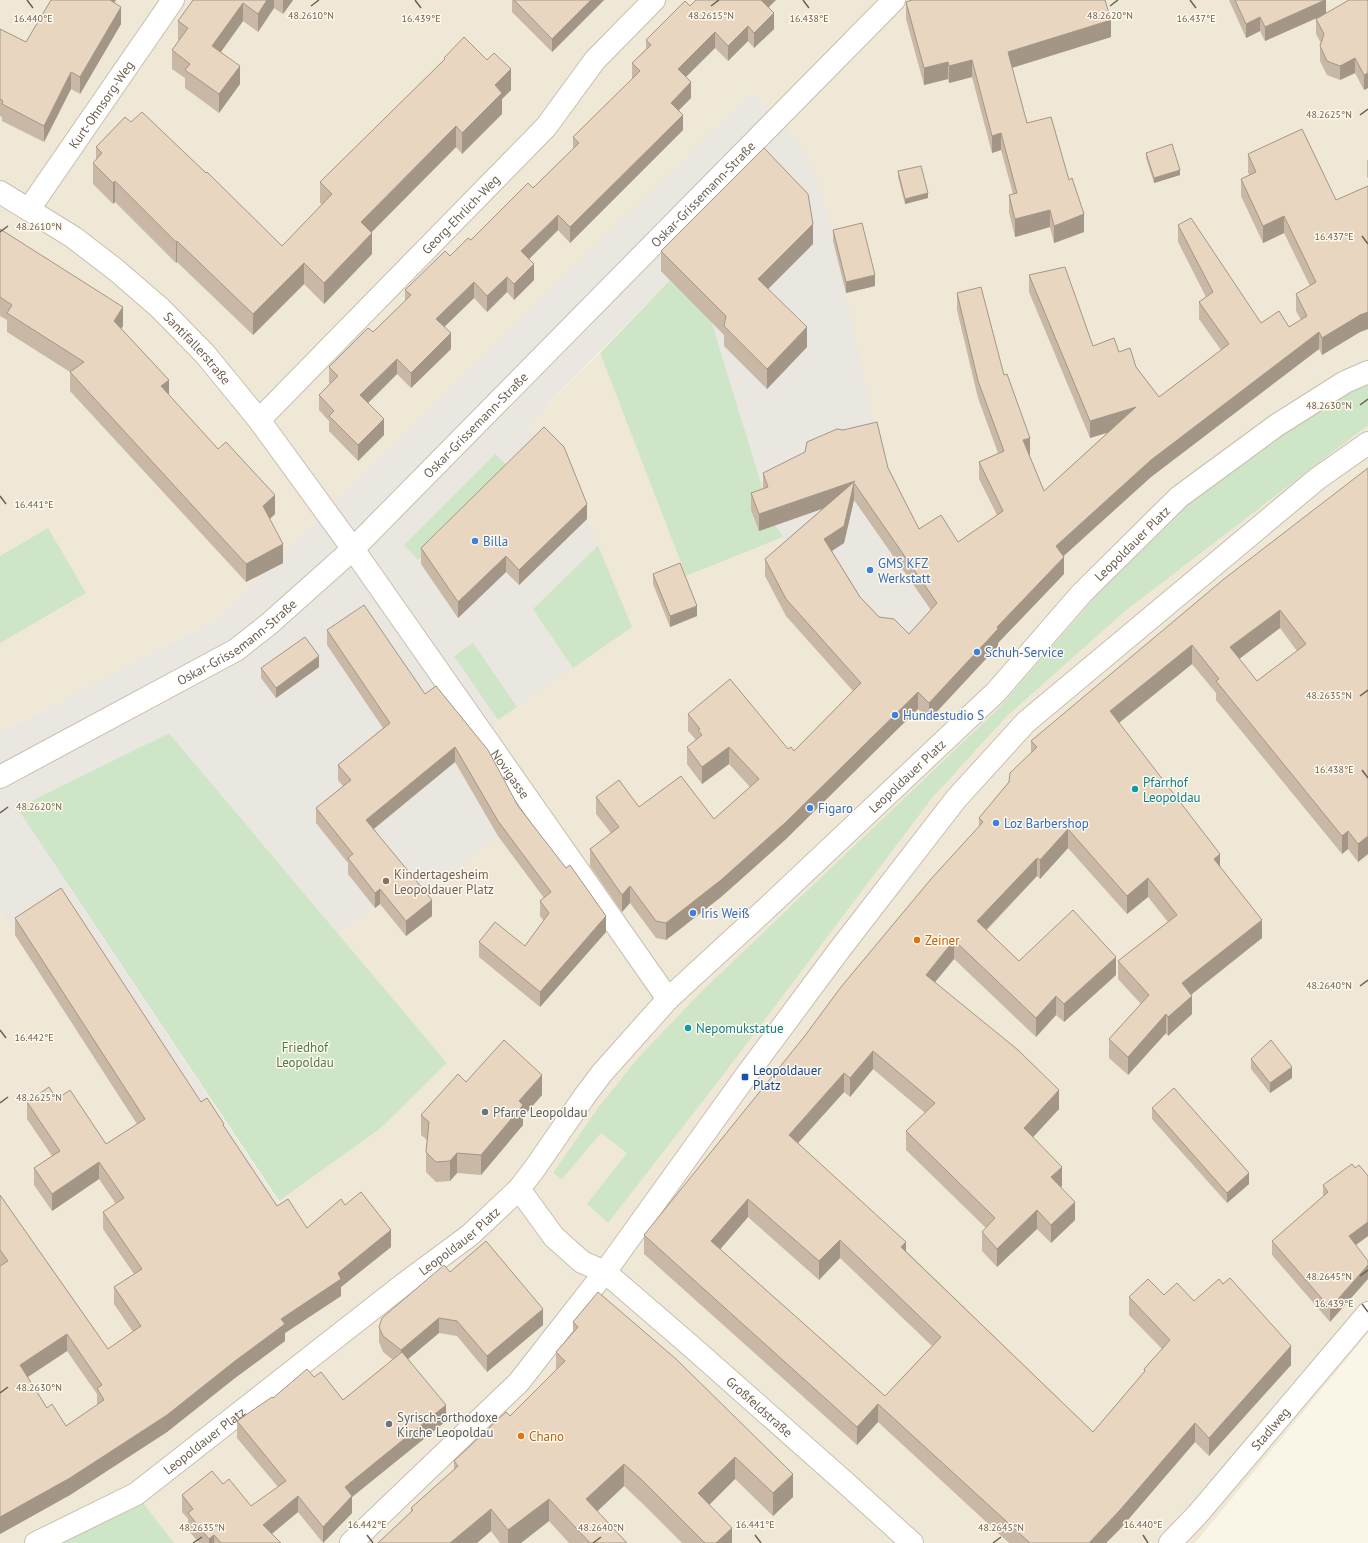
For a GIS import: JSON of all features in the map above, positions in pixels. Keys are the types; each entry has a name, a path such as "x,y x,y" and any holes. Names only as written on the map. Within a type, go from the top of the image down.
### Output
{"street":[{"name":"Kurt-Ohnsorg-Weg","path":"29,209 173,0"},
{"name":"Georg-Ehrlich-Weg","path":"259,420 546,127 595,60 654,0"},
{"name":"Oskar-Grissemann-Straße","path":"0,777 236,650 269,624 352,549 894,0"},
{"name":"Santifallerstraße","path":"0,192 73,237 110,265 181,328 205,354 259,420 352,549"},
{"name":"Leopoldauer Platz","path":"36,1543 136,1494 470,1235 519,1190 602,1073 668,999 996,692 1082,594 1179,497 1277,425 1345,382 1368,372"},
{"path":"351,1543 519,1382 605,1272 740,1084 840,949 956,799 1011,738 1032,717 1317,479 1368,444"},
{"name":"Novigasse","path":"352,549 668,999"},
{"name":"Großfeldstraße","path":"519,1190 554,1237 582,1262 605,1272 727,1378 912,1543"},
{"name":"Stadlweg","path":"1170,1543 1202,1509 1368,1313"}],"shaded area":[{"path":"0,0 1368,0 1368,1333 1195,1543 0,1543 0,911 144,1136 310,1249 279,1201 381,1128 447,1063 339,935 380,904 420,901 484,758 498,720 631,627 564,462 528,425 600,353 686,576 783,537 826,609 929,720 998,646 888,485 751,91 219,618 0,733"},
{"path":"751,91 798,141 818,183 846,293 888,485 952,597 929,720 826,609 775,525 763,490 670,280 528,425 564,462 632,627 498,720 484,758 498,836 420,901 406,936 380,904 339,935 169,733 17,808 341,1296 281,1336 144,1136 0,911 0,733 219,618"}],"green space":[{"path":"670,280 711,321 763,490 775,525 783,537 686,576 600,353"},
{"path":"1368,384 1368,425 1125,611 1008,715 932,798 720,1079 608,1223 587,1204 627,1153 601,1133 562,1179 553,1173 598,1108 638,1058 701,992 999,708 1134,552 1210,484 1332,400"},
{"path":"495,454 510,468 418,560 404,545"},
{"path":"48,528 86,593 0,643 0,556"},
{"path":"598,546 632,627 573,668 533,609"},
{"path":"473,643 517,707 498,720 454,656"},
{"name":"Friedhof Leopoldau","path":"169,733 447,1063 381,1128 279,1201 17,808"},
{"path":"136,1494 174,1543 37,1543"}],"building":[{"path":"51,0 110,0 121,7 80,77 71,72 44,126 2,104 3,101 0,99 0,29 26,42"},
{"path":"193,0 267,0 258,14 243,3 212,46 240,66 219,94 185,70 190,64 172,50 188,28 178,21"},
{"path":"514,0 591,0 552,39"},
{"path":"696,0 761,0 774,13 754,33 748,26 728,46 715,32 678,69 691,82 671,103 683,115 570,227 558,215 521,251 534,264 514,284 507,277 487,296 474,282 436,319 451,333 411,373 397,359 360,395 384,419 358,445 329,416 334,411 319,395 338,376 329,367 368,328 373,332 411,295 405,290 445,251 450,256 468,238 471,240 528,183 533,188 579,143 573,137 640,71 632,63 651,45 646,40 685,1 690,6"},
{"path":"912,0 1105,0 1111,20 1008,52 1027,123 1051,117 1069,180 1072,178 1084,214 1054,226 1050,210 1015,219 1009,195 1017,193 1001,133 992,136 972,60 949,66 948,62 924,68 906,2"},
{"path":"1235,0 1325,0 1265,27 1260,17 1246,24"},
{"path":"1349,0 1368,0 1368,73 1364,75 1355,58 1340,66 1327,61 1320,46 1324,34 1316,19"},
{"path":"464,37 487,60 494,53 511,69 495,85 502,93 462,133 456,126 361,222 372,233 324,283 304,263 253,314 177,241 176,242 115,181 113,183 93,163 102,153 96,147 125,117 131,122 142,112 206,173 207,172 282,246 332,194 320,182 445,59 444,58"},
{"path":"1302,129 1336,200 1368,186 1368,312 1360,315 1322,338 1319,332 1151,460 1056,546 1064,557 997,627 998,629 929,703 918,692 786,822 721,880 666,923 656,921 630,886 622,895 590,849 619,827 596,797 619,780 639,807 681,776 714,819 759,779 729,747 702,767 687,747 702,735 698,730 700,729 688,714 730,679 788,749 791,747 794,751 861,683 786,599 765,559 855,481 759,514 751,493 768,487 763,473 805,452 807,442 837,429 843,430 877,422 888,468 919,529 941,515 958,542 1003,511 979,462 1004,451 978,381 957,293 981,287 1004,375 1007,374 1030,438 1023,440 1044,491 1136,407 1090,421 1029,275 1065,267 1093,346 1114,338 1119,352 1130,348 1136,367 1159,397 1229,344 1199,302 1213,292 1178,225 1191,218 1261,323 1279,311 1289,327 1307,316 1296,294 1316,282 1284,216 1263,226 1241,179 1256,172 1248,154","holes":["854,483 937,603 909,634 894,619 879,617 860,597 824,539 844,526"]},
{"path":"1172,144 1180,170 1154,178 1146,153"},
{"path":"764,148 808,194 813,224 758,279 807,327 767,369 724,326 726,316 661,251"},
{"path":"921,166 928,193 905,199 898,171"},
{"path":"862,223 875,275 846,282 833,230"},
{"path":"0,229 123,307 114,321 169,380 161,386 218,449 226,442 275,495 263,506 283,544 246,564 70,372 84,362 7,313 12,305 0,297"},
{"path":"544,427 564,447 587,504 519,570 506,556 458,602 421,548"},
{"path":"1368,468 1368,836 1358,844 1348,831 1342,836 1216,681 1219,679 1192,645 1110,711 1220,854 1214,859 1262,920 1182,983 1192,996 1168,1017 1166,1014 1128,1057 1109,1039 1149,995 1118,961 1177,915 1148,878 1127,896 1068,829 1040,860 1037,858 977,921 1019,961 1073,910 1116,957 1064,1004 1056,996 1036,1018 954,940 926,975 1018,1050 1059,1090 1024,1128 1062,1167 1051,1177 1075,1202 1051,1225 1037,1210 997,1249 982,1232 995,1218 906,1131 935,1103 873,1051 850,1078 844,1073 789,1135 906,1242 901,1247 1093,1432 1145,1371 1144,1369 1170,1340 1129,1297 1148,1279 1164,1295 1177,1283 1194,1301 1219,1279 1223,1284 1230,1278 1291,1346 1209,1438 1195,1423 1120,1510 1089,1543 1030,1543 878,1404 857,1427 644,1235 804,1037 841,987 931,879 983,822 979,818 1009,782 1010,773 1037,747 1031,741 1224,579","holes":["1280,610 1306,644 1257,681 1230,647","748,1199 819,1261 840,1240 941,1337 885,1396 711,1241"]},
{"path":"680,563 697,606 670,616 653,574"},
{"path":"364,605 425,694 436,686 488,750 518,806 566,868 570,865 606,916 540,992 479,942 495,922 525,946 549,913 540,901 551,892 498,821 455,747 366,820 432,900 406,921 380,889 375,893 348,858 353,854 316,808 351,780 338,765 390,723 327,630"},
{"path":"305,637 319,656 276,688 261,668"},
{"path":"61,888 201,1102 207,1098 224,1124 223,1125 277,1206 288,1199 307,1228 341,1199 345,1205 361,1192 391,1230 338,1273 341,1279 281,1319 285,1324 235,1361 167,1415 70,1478 0,1517 0,1266 8,1261 0,1250 0,1195 108,1349 141,1326 114,1287 142,1269 103,1212 124,1198 99,1162 52,1194 34,1168 60,1151 27,1102 49,1087 57,1099 70,1090 106,1144 145,1119 15,918","holes":["67,1334 102,1385 97,1388 104,1400 66,1426 52,1404 47,1408 20,1365"]},
{"name":"Pfarre Leopoldau","path":"504,1040 542,1075 519,1101 523,1105 481,1155 457,1153 450,1161 436,1162 426,1152 429,1122 421,1115 458,1074 466,1082"},
{"path":"1271,1040 1292,1067 1270,1083 1251,1059"},
{"path":"1174,1088 1249,1173 1227,1193 1152,1108"},
{"path":"1352,1164 1355,1168 1359,1165 1368,1176 1368,1222 1349,1236 1368,1261 1368,1265 1330,1308 1272,1241 1328,1192 1323,1185"},
{"path":"486,1241 543,1309 487,1356 457,1321 439,1318 401,1350 383,1336 379,1327 382,1318 444,1265 450,1272"},
{"path":"598,1292 676,1359 793,1474 773,1493 735,1457 698,1493 732,1528 716,1543 705,1543 624,1464 586,1499 627,1543 590,1543 549,1499 508,1530 491,1509 450,1543 378,1543 413,1510 411,1508 458,1466 454,1461 506,1412 510,1416 565,1361 556,1352 578,1327 573,1322"},
{"path":"402,1352 446,1405 345,1487 352,1496 323,1527 298,1496 263,1525 281,1543 221,1543 214,1535 209,1539 188,1513 193,1509 182,1495 212,1471 223,1484 229,1479 251,1506 286,1481 237,1421 272,1397 273,1398 307,1369 314,1377 321,1372 343,1400"}],"place":[{"name":"Billa","path":"475,541"},
{"name":"GMS KFZ Werkstatt","path":"870,570"},
{"name":"Schuh-Service","path":"977,652"},
{"name":"Hundestudio S","path":"895,715"},
{"name":"Pfarrhof Leopoldau","path":"1135,789"},
{"name":"Figaro","path":"810,808"},
{"name":"Loz Barbershop","path":"996,823"},
{"name":"Kindertagesheim Leopoldauer Platz","path":"386,881"},
{"name":"Iris Weiß","path":"693,913"},
{"name":"Zeiner","path":"917,940"},
{"name":"Nepomukstatue","path":"688,1028"},
{"name":"Leopoldauer Platz","path":"745,1077"},
{"name":"Pfarre Leopoldau","path":"485,1112"},
{"name":"Syrisch-orthodoxe Kirche Leopoldau","path":"389,1424"},
{"name":"Chano","path":"521,1436"}]}
